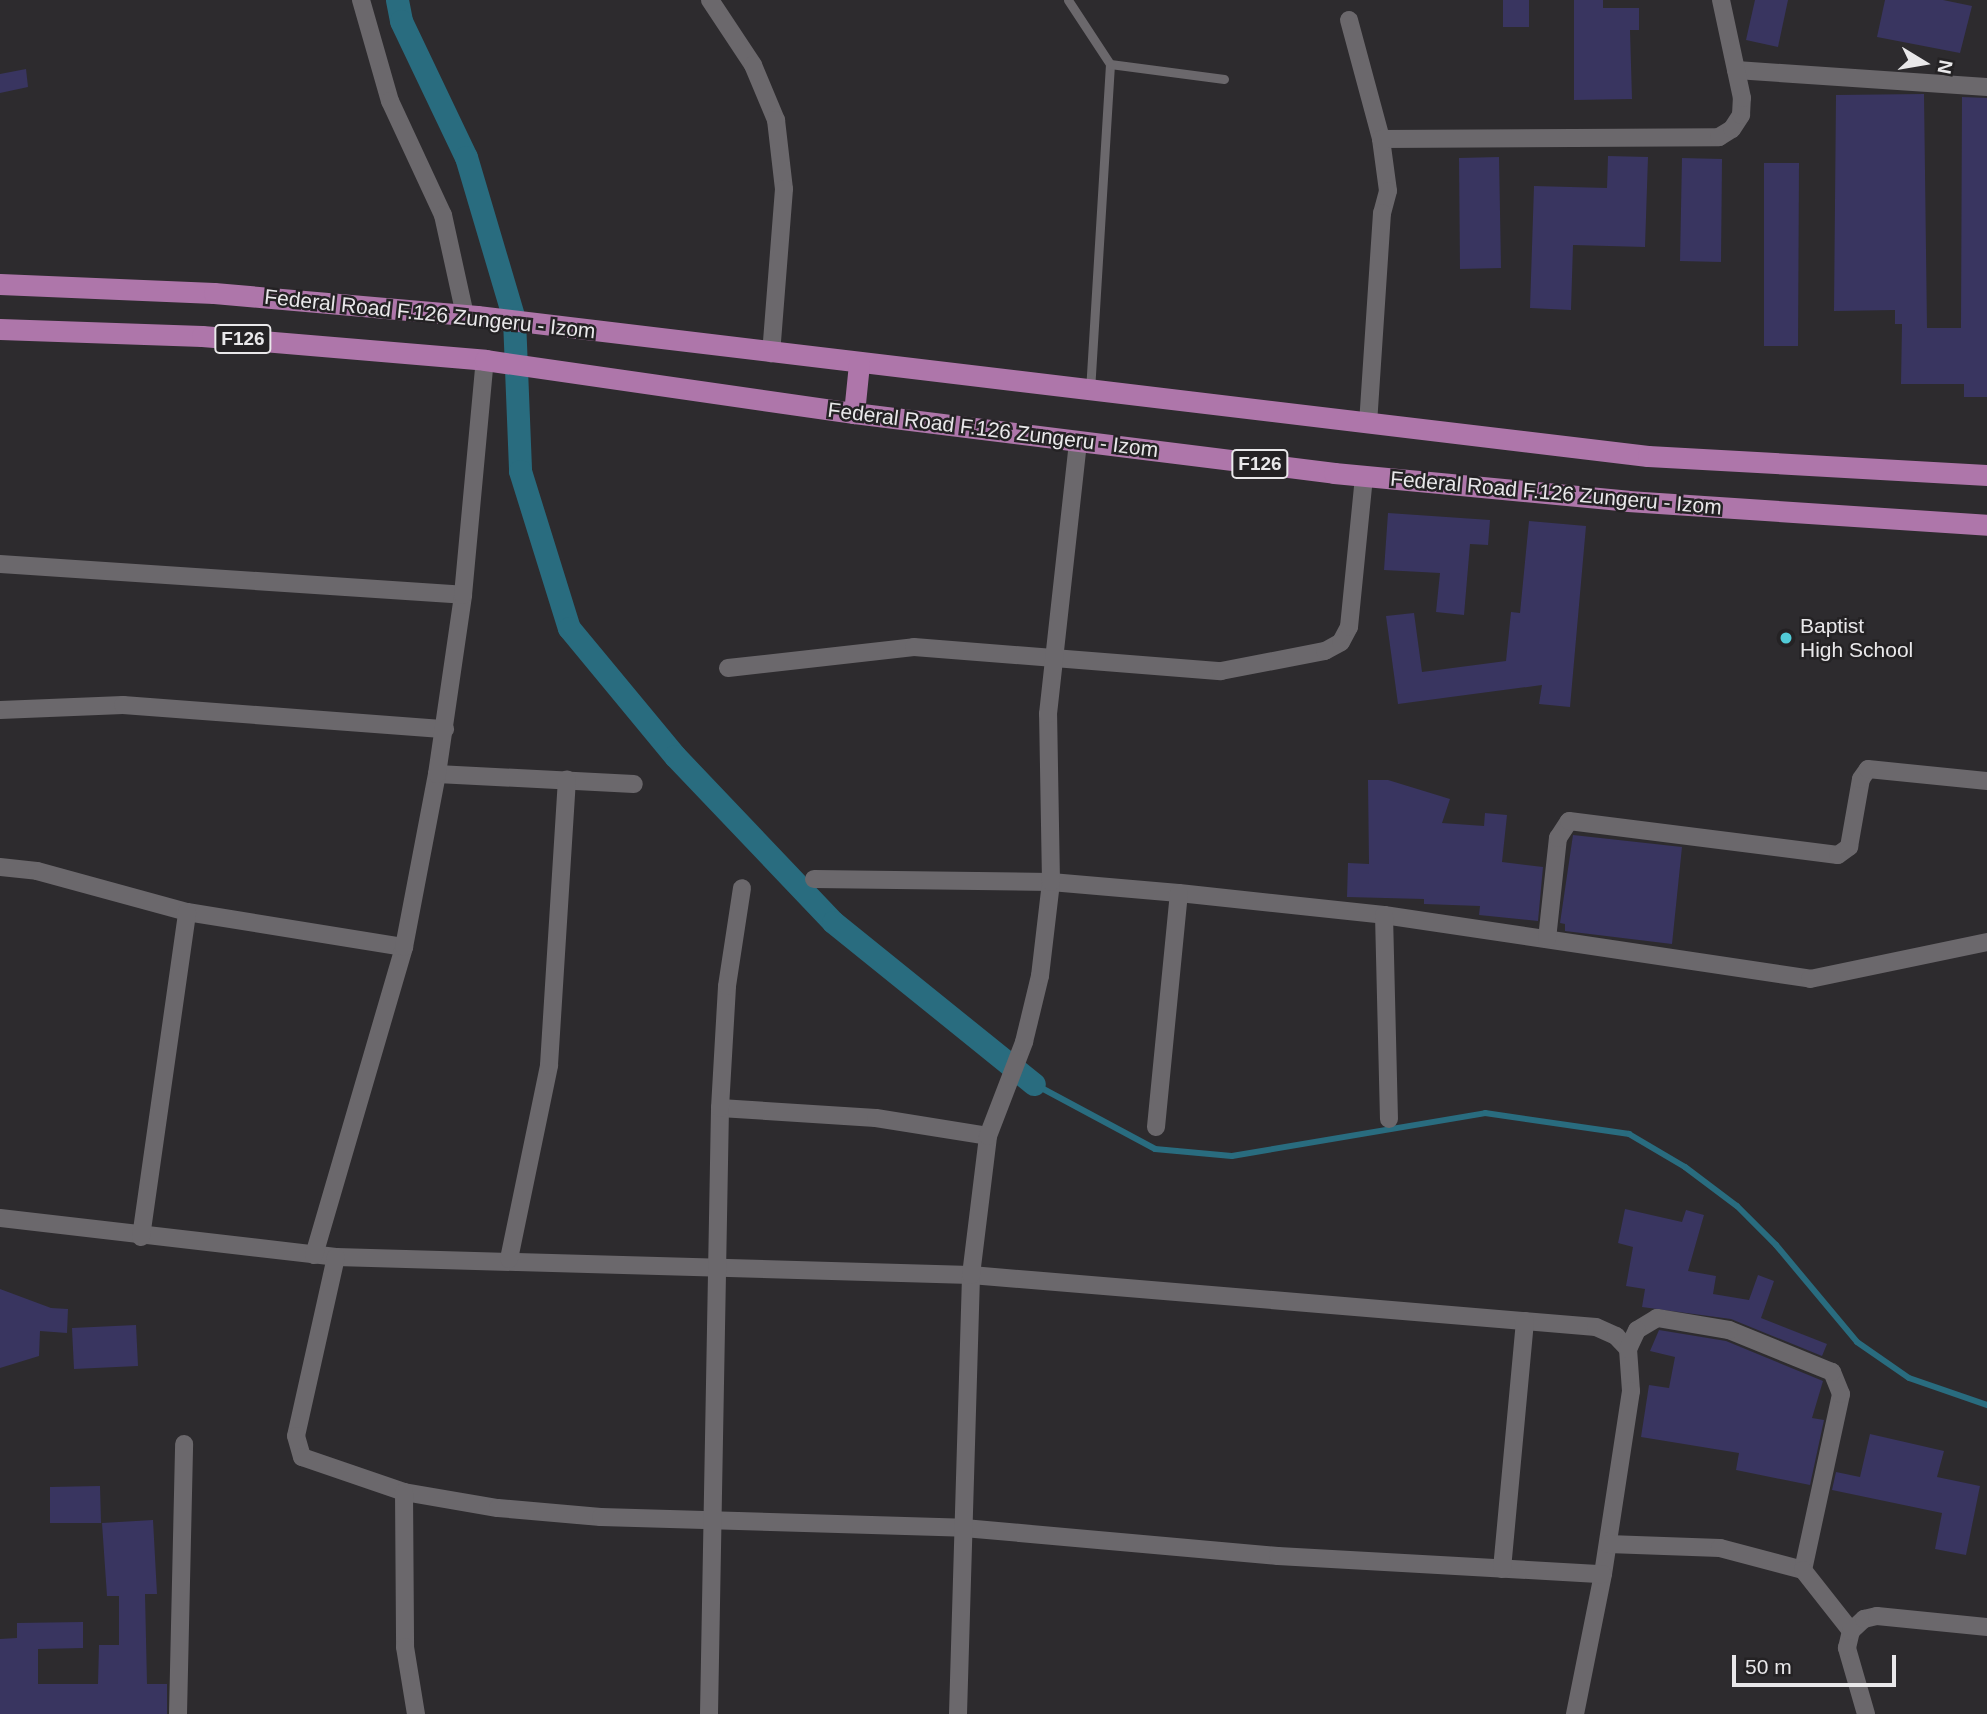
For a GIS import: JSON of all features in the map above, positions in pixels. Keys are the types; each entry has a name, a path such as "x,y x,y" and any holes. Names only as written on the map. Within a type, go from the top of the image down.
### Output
{"main road":[{"name":"Federal Road F.126 Zungeru - Izom","path":"0,284 214,293 540,323 859,364 1648,456 1987,475"},
{"name":"Federal Road F.126 Zungeru - Izom","path":"0,329 202,336 490,361 854,413 1364,477 1628,501 1987,525"},
{"path":"854,413 859,364"}],"street":[{"path":"361,0 390,101 443,215 471,316"},
{"path":"710,0 754,65 776,120 784,189 771,353"},
{"path":"1381,139 1719,137 1732,130 1741,115 1736,70 1721,0"},
{"path":"1349,20 1381,139 1388,191 1382,213 1368,424"},
{"path":"1736,70 1987,87"},
{"path":"314,1255 404,947 445,729 490,361"},
{"path":"958,1714 971,1275 988,1136 1024,1042 1038,993 1051,882 1048,714 1078,442"},
{"path":"728,668 878,648 1221,671 1325,651 1341,642 1349,627 1364,477"},
{"path":"0,564 463,595"},
{"path":"0,710 123,705 445,729"},
{"path":"1547,939 1558,838 1569,821 1838,855 1849,847 1861,779 1868,769 1987,781"},
{"path":"437,774 634,784"},
{"path":"509,1259 549,1065 567,780"},
{"path":"0,867 37,871 187,912 404,947"},
{"path":"814,880 1051,882 1179,893 1384,915 1810,979 1987,942"},
{"path":"709,1714 720,1267 720,1108 727,986 742,888"},
{"path":"1156,1127 1179,893"},
{"path":"141,1237 187,912"},
{"path":"1384,915 1389,1119"},
{"path":"720,1108 876,1118 988,1136"},
{"path":"0,1218 141,1237 336,1257 509,1259 971,1275 1596,1327 1616,1336 1628,1349"},
{"path":"336,1257 296,1436 302,1457 404,1492 498,1508 714,1522 964,1528 1278,1556 1603,1574"},
{"path":"1575,1714 1603,1574 1631,1391 1628,1349 1637,1330 1657,1318 1729,1330 1832,1372 1841,1394 1802,1570"},
{"path":"1502,1569 1525,1321"},
{"path":"178,1714 184,1444"},
{"path":"404,1492 405,1647 416,1714"},
{"path":"1608,1544 1720,1548 1802,1570 1851,1631"},
{"path":"1866,1714 1847,1648 1851,1631 1864,1619 1877,1615 1987,1627"}],"lane":[{"path":"1068,0 1111,64 1090,391"},
{"path":"1111,64 1224,79"}],"building":[{"path":"1503,0 1529,0 1529,27 1503,27"},
{"path":"1574,0 1603,0 1603,8 1639,8 1639,30 1630,30 1632,99 1574,100"},
{"path":"1755,0 1788,0 1778,47 1746,40"},
{"path":"1885,0 1943,0 1972,6 1960,53 1877,37"},
{"path":"26,69 28,87 0,93 0,74"},
{"path":"1924,94 1927,328 1961,328 1962,97 1987,98 1987,397 1964,397 1964,384 1901,384 1902,324 1895,324 1895,310 1834,311 1836,95"},
{"path":"1608,156 1648,157 1645,247 1573,245 1571,310 1530,308 1534,186 1607,188"},
{"path":"1499,157 1501,268 1460,269 1459,158"},
{"path":"1682,158 1722,159 1721,262 1680,261"},
{"path":"1764,163 1799,163 1798,346 1764,346"},
{"path":"1388,513 1490,520 1488,545 1470,544 1464,615 1436,612 1440,573 1384,570"},
{"path":"1529,521 1586,526 1570,707 1539,704 1542,685 1398,704 1386,616 1414,613 1422,672 1506,661 1511,612 1520,613"},
{"path":"1368,780 1388,780 1450,799 1442,823 1484,826 1485,813 1507,815 1502,862 1543,867 1538,921 1479,915 1480,906 1424,904 1424,899 1347,897 1348,863 1369,864"},
{"path":"1573,835 1682,847 1672,944 1565,931 1565,924 1560,923"},
{"path":"1625,1209 1682,1222 1686,1210 1704,1215 1688,1271 1716,1276 1713,1294 1749,1300 1758,1275 1774,1281 1761,1318 1827,1344 1822,1356 1731,1319 1642,1307 1645,1289 1626,1286 1633,1247 1618,1243"},
{"path":"0,1289 51,1308 68,1309 67,1333 40,1331 39,1356 0,1368"},
{"path":"136,1325 138,1366 74,1369 72,1328"},
{"path":"1659,1330 1726,1341 1823,1381 1812,1418 1824,1420 1810,1485 1736,1470 1739,1453 1641,1437 1649,1385 1669,1388 1675,1357 1650,1351"},
{"path":"1870,1434 1944,1451 1937,1477 1980,1486 1966,1555 1935,1549 1942,1513 1832,1490 1836,1472 1860,1477"},
{"path":"100,1486 101,1523 50,1523 50,1487"},
{"path":"153,1520 157,1594 145,1594 147,1684 167,1684 167,1714 0,1714 0,1639 17,1638 17,1623 83,1622 83,1648 38,1649 38,1684 98,1684 99,1645 119,1645 119,1596 107,1596 102,1523"}],"waterway":[{"path":"397,0 401,21 466,157 514,319 520,471 569,628 675,756 833,922 1034,1084"},
{"path":"1034,1084 1155,1149 1232,1156 1485,1113 1629,1134 1685,1167 1737,1206 1776,1245 1857,1342 1909,1378 1987,1405"}],"place":[{"name":"Baptist High School","path":"1786,638"}]}
